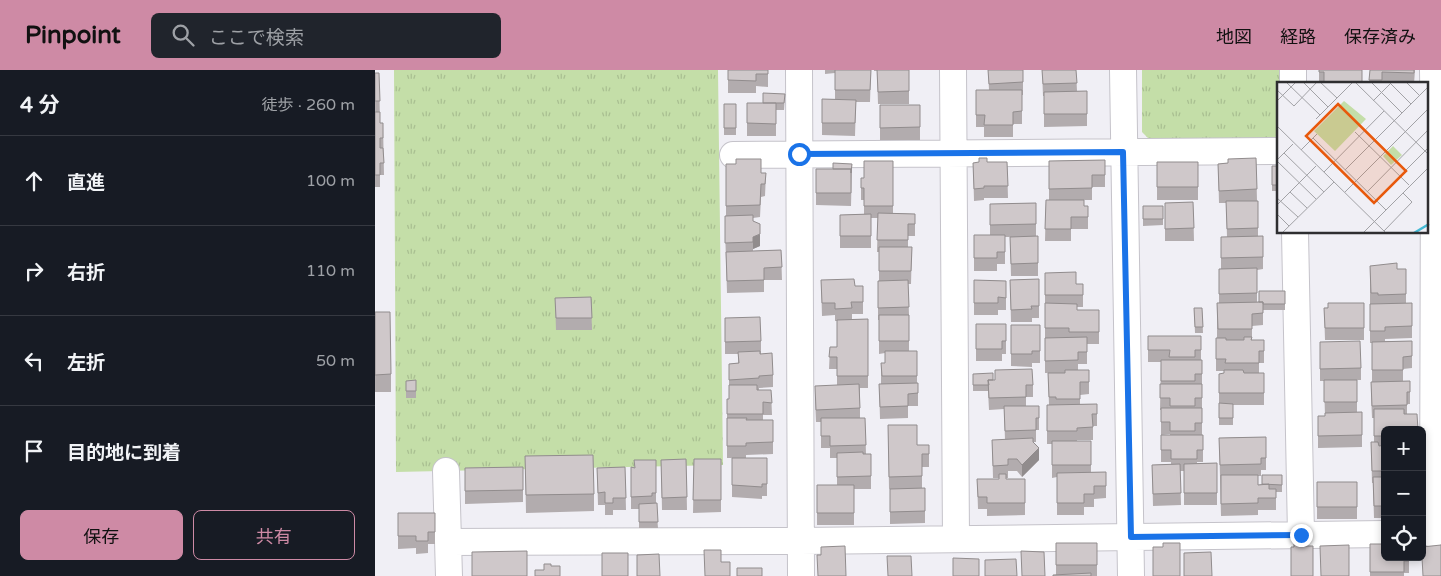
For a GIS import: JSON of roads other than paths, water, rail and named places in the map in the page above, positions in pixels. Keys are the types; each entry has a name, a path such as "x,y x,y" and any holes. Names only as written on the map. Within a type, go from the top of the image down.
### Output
{"street":[{"path":"799,70 801,576"},
{"path":"953,70 956,539"},
{"path":"1123,70 1131,576"},
{"path":"1432,534 1433,70"},
{"path":"733,155 1277,151"},
{"path":"1295,234 1301,535"},
{"path":"446,470 449,576"},
{"path":"448,542 801,541 1381,534"}]}
